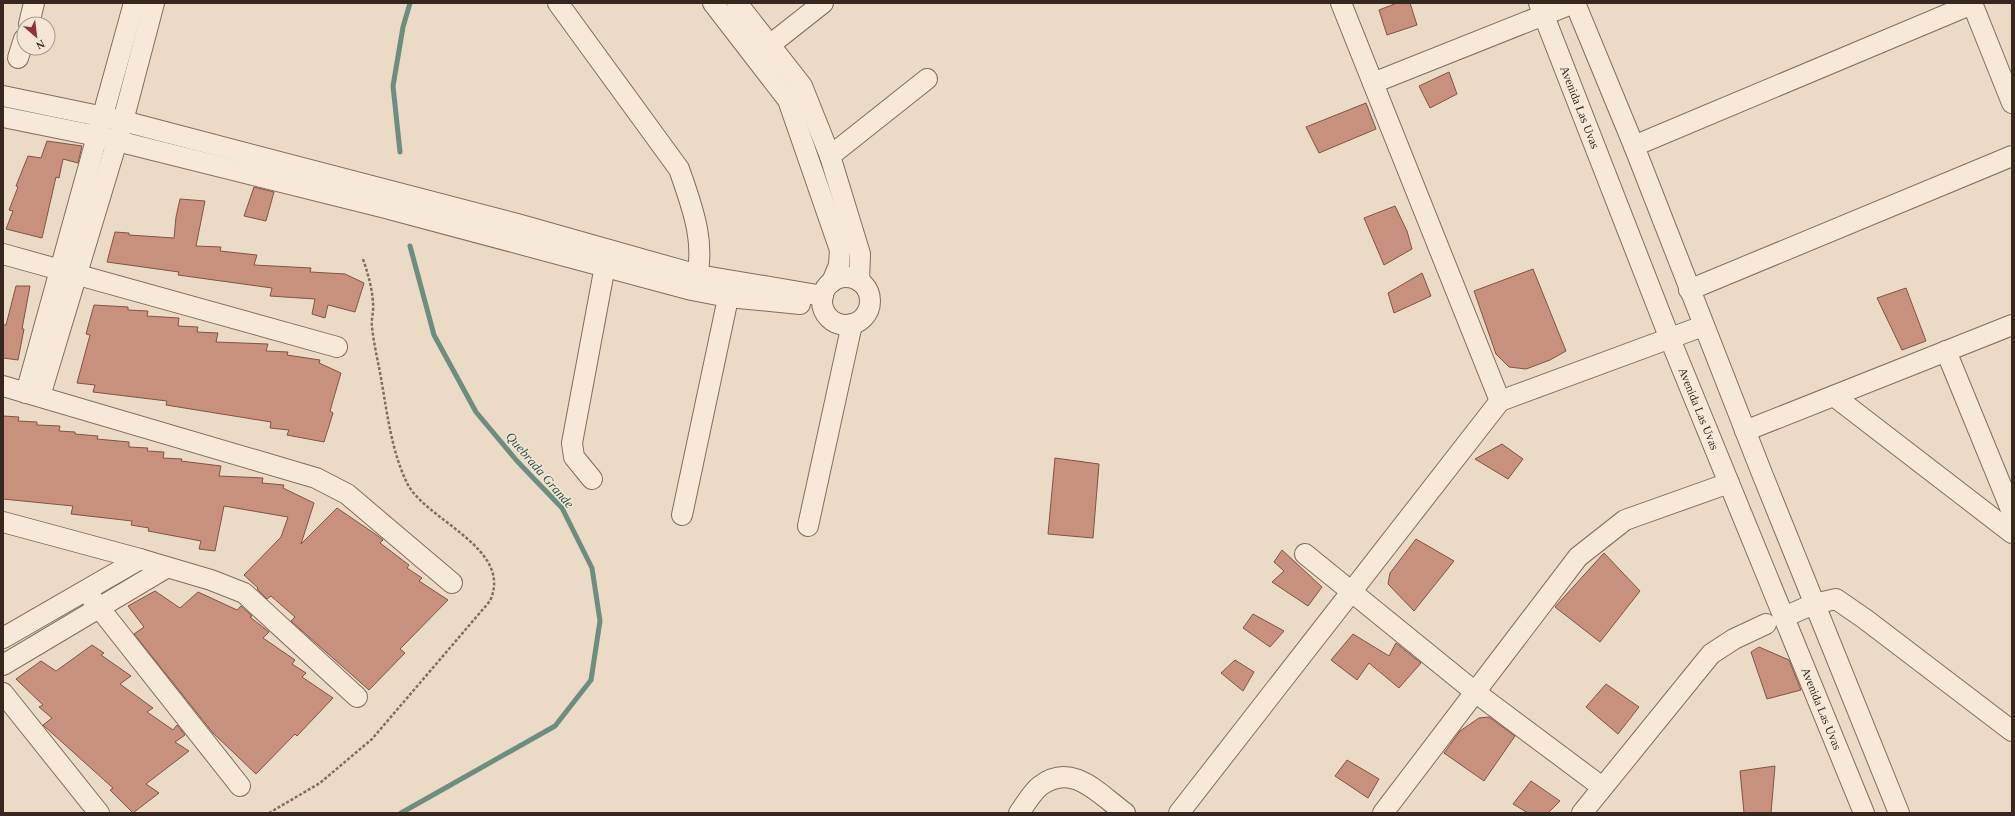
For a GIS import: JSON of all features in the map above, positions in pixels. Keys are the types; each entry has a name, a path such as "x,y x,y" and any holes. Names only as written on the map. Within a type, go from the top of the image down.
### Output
{"street":[{"path":"31,16 34,3"},
{"path":"89,201 97,136 134,3"},
{"path":"33,394 89,201 117,141 154,3"},
{"path":"558,3 679,169 690,199 700,242 695,282"},
{"path":"3,96 123,121 606,259 695,282 730,289 826,295 845,277 859,281 869,293 869,308 865,316 859,321 844,325 830,319 826,295 839,265 840,250 788,100 713,3"},
{"path":"737,3 771,44 802,86 830,156 860,254 859,281"},
{"path":"771,44 823,3"},
{"path":"1340,3 1500,401"},
{"path":"1373,83 1541,9 1574,3 1634,146 1703,326 1899,813"},
{"path":"1634,146 1972,3 2012,103"},
{"name":"Avenida Las Uvas","path":"1541,9 1670,339 1729,483 1775,620 1864,813"},
{"path":"830,156 927,79"},
{"path":"3,117 97,136 382,207 550,243"},
{"path":"1689,290 2012,156"},
{"path":"3,254 336,347"},
{"path":"592,479 574,457 572,443 606,259"},
{"path":"682,515 730,289"},
{"path":"808,526 852,324"},
{"path":"1745,431 2012,325"},
{"path":"1179,813 1352,593 1500,401 1703,326"},
{"path":"1946,351 2012,512"},
{"path":"3,386 316,478 347,494 452,583"},
{"path":"1834,396 2012,533"},
{"path":"1383,813 1578,557 1625,520 1729,483"},
{"path":"3,522 140,559 166,568 211,580 244,593 357,697"},
{"path":"1305,554 1475,692 1602,787"},
{"path":"3,638 140,559"},
{"path":"3,665 166,568"},
{"path":"86,591 240,786"},
{"path":"1582,813 1711,654 1734,639 1775,620 1814,604 1836,599 1865,619 2012,731"},
{"path":"3,693 99,813"},
{"path":"1019,813 1039,786 1058,776 1078,778 1125,813"}],"building":[{"path":"1397,3 1410,3 1417,25 1387,35 1379,10"},
{"path":"1449,72 1457,94 1430,108 1419,86"},
{"path":"1366,103 1376,129 1319,153 1306,127"},
{"path":"47,141 82,146 78,163 63,159 59,178 56,177 42,238 6,229 13,211 9,210 18,187 16,186 28,156 41,158"},
{"path":"254,187 274,192 266,221 244,216"},
{"path":"180,199 205,201 196,246 221,247 220,251 257,255 254,265 311,268 310,272 345,274 364,283 355,312 328,305 325,318 312,314 315,299 270,296 272,288 178,275 179,272 107,262 115,232 129,233 129,235 174,238 176,217"},
{"path":"1395,206 1407,231 1412,249 1384,265 1364,218"},
{"path":"1533,269 1566,351 1550,360 1526,369 1509,367 1496,354 1474,291"},
{"path":"1422,273 1431,296 1394,313 1388,293"},
{"path":"16,286 30,286 18,360 3,358 3,325 6,325"},
{"path":"1906,288 1926,341 1902,350 1877,298"},
{"path":"94,305 128,307 128,310 148,311 147,316 179,318 178,326 198,327 197,332 218,333 216,342 268,344 266,351 288,352 287,355 320,360 319,363 341,373 330,411 333,413 324,442 287,435 289,430 270,428 271,422 166,405 167,401 93,392 95,385 77,383 90,335 86,334"},
{"path":"3,416 19,417 18,421 37,422 37,425 60,426 59,431 98,436 97,439 129,442 129,447 148,448 147,451 164,452 163,458 182,459 181,461 221,466 219,476 263,478 262,483 284,485 283,488 314,503 301,544 337,508 383,540 380,543 409,565 407,568 422,578 419,581 448,600 400,649 405,653 369,690 291,621 295,617 271,596 267,599 244,575 281,537 288,517 224,506 215,551 199,549 201,541 148,531 149,528 131,525 132,521 71,514 73,506 3,499"},
{"path":"1502,444 1523,459 1508,479 1475,459"},
{"path":"1055,458 1099,464 1093,538 1048,534"},
{"path":"1416,539 1454,561 1414,611 1388,584 1390,573"},
{"path":"1282,550 1322,587 1308,606 1272,582 1284,571 1274,562"},
{"path":"1604,553 1640,591 1600,642 1555,607"},
{"path":"155,591 180,608 198,592 237,610 241,606 252,616 250,617 269,632 263,638 295,660 292,664 306,673 302,677 333,698 297,736 295,734 256,774 213,733 134,634 144,627 128,606"},
{"path":"1253,614 1284,631 1270,647 1243,628"},
{"path":"1353,634 1389,656 1396,643 1421,663 1399,688 1369,663 1357,680 1331,660"},
{"path":"92,645 104,653 101,655 131,676 120,684 153,708 147,712 173,730 177,725 185,735 175,742 189,751 146,784 159,793 133,813 110,790 113,788 43,725 52,718 39,707 43,705 16,679 41,661 56,671"},
{"path":"1759,647 1789,660 1801,690 1767,699 1751,652"},
{"path":"1235,660 1254,672 1243,691 1221,673"},
{"path":"1606,684 1639,707 1618,734 1586,707"},
{"path":"1489,717 1515,736 1484,781 1444,753 1460,731 1479,718"},
{"path":"1347,760 1379,779 1368,798 1335,776"},
{"path":"1775,766 1771,813 1744,813 1740,771"},
{"path":"1531,781 1560,801 1548,813 1528,813 1513,804"}],"waterway":[{"name":"Quebrada Grande","path":"400,152 393,86 403,27 410,3"},
{"name":"Quebrada Grande","path":"401,813 555,726 591,680 600,621 592,568 562,508 517,461 476,412 434,335 410,246"}]}
